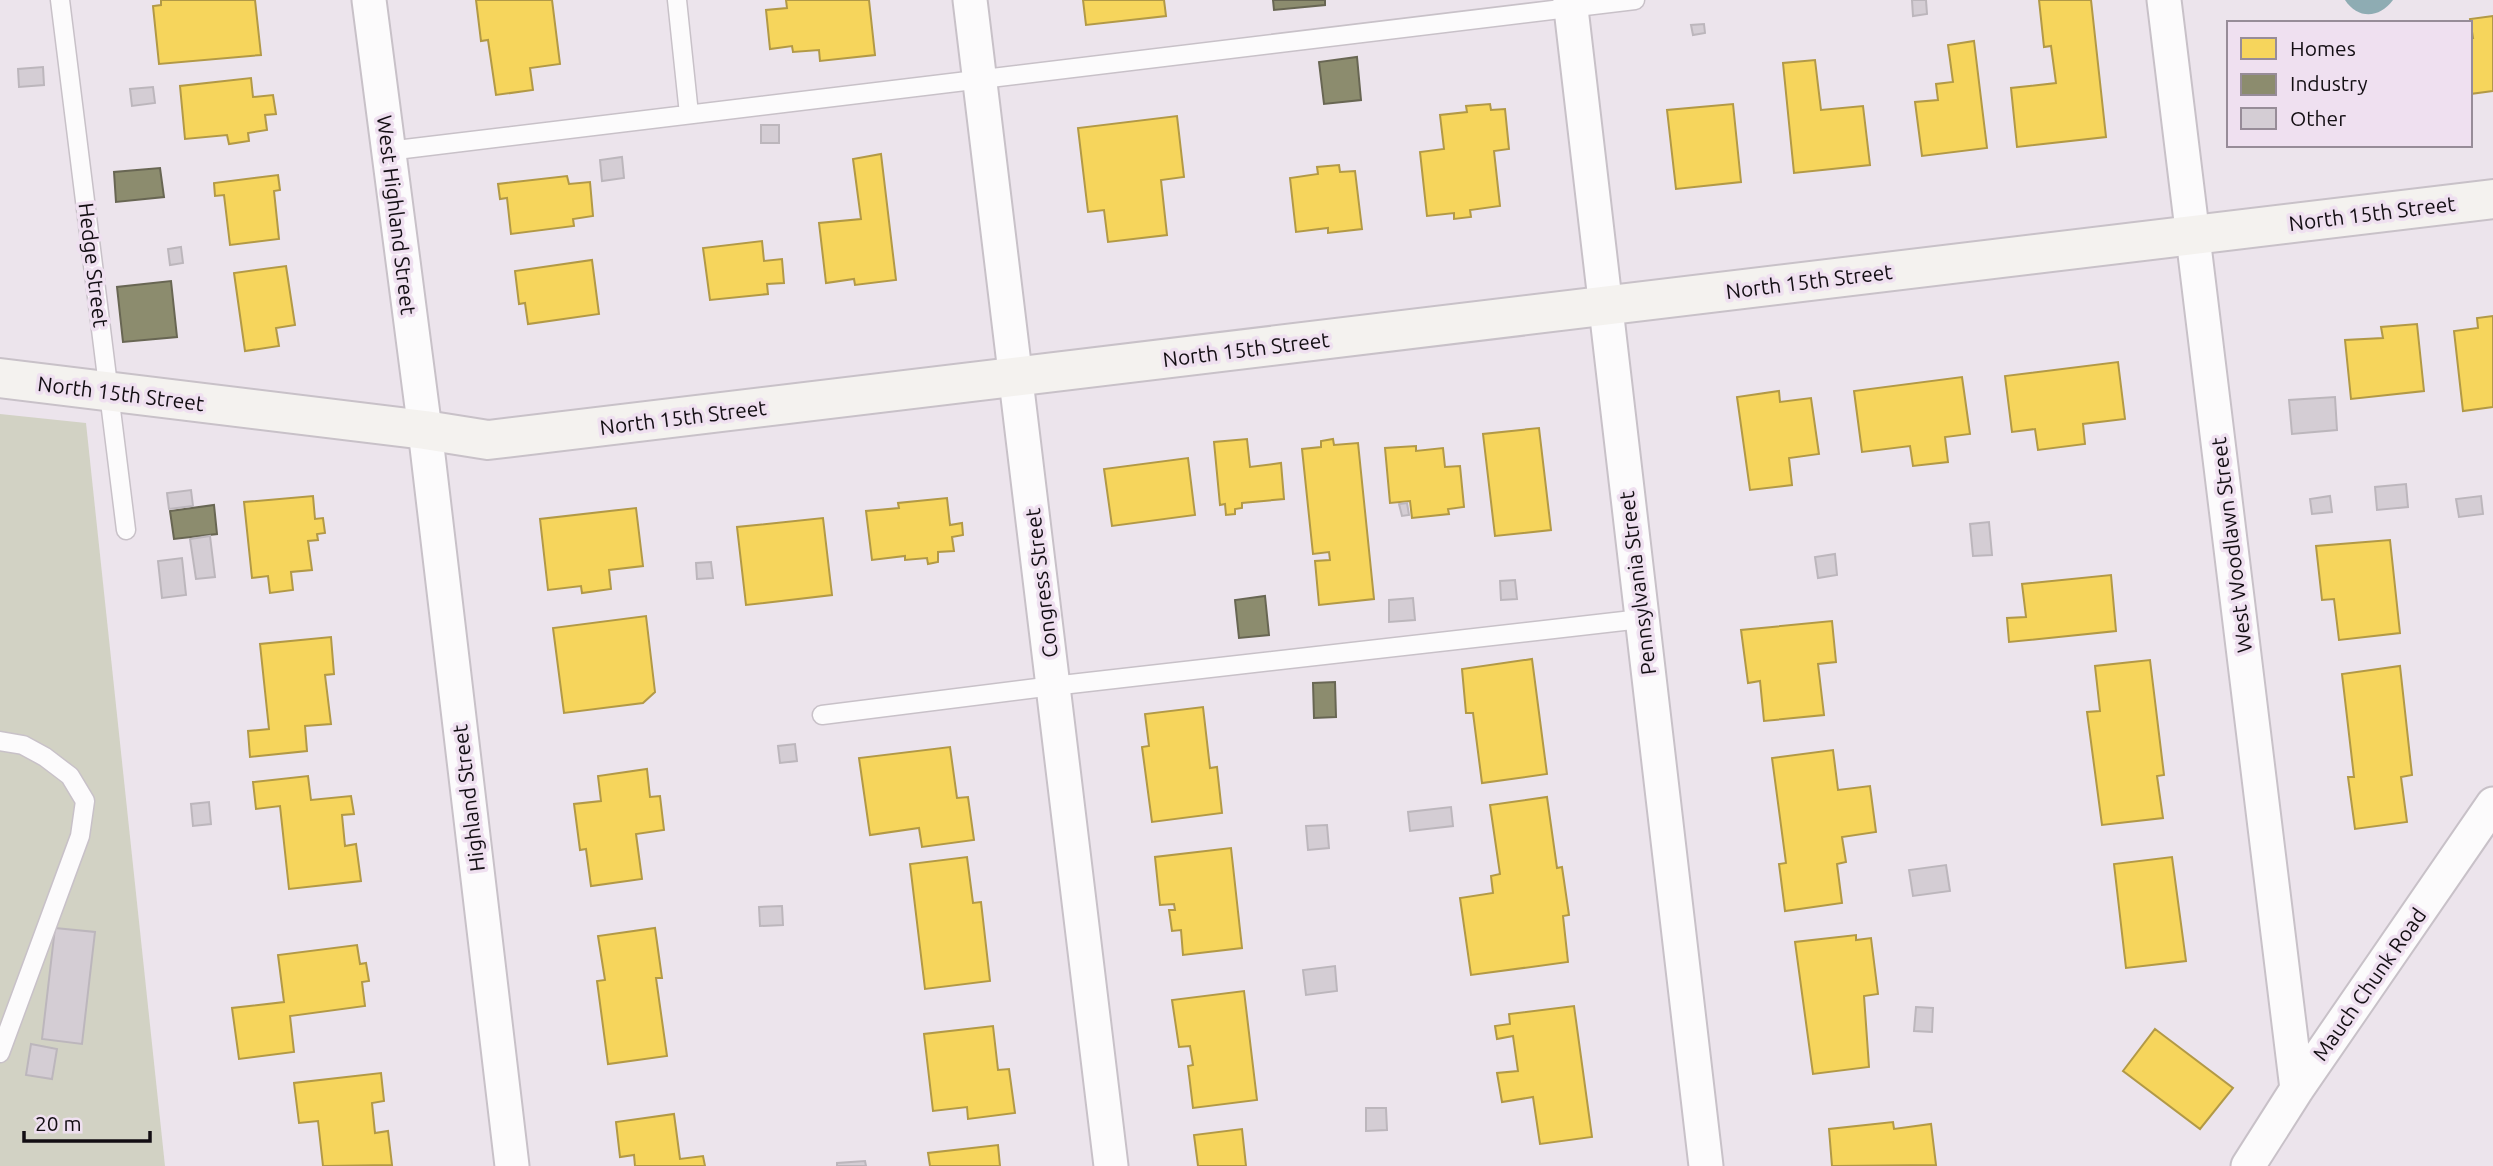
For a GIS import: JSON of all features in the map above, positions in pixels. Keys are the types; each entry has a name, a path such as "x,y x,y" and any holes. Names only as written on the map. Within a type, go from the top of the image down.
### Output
{"main road":[{"name":"North 15th Street","path":"0,378 488,440 2493,198"}],"street":[{"name":"West Highland Street","path":"369,0 425,430"},
{"name":"Congress Street","path":"971,0 1111,1166"},
{"name":"West Woodlawn Street","path":"2164,0 2297,1090"},
{"name":"Pennsylvania Street","path":"1570,4 1706,1166"},
{"name":"Highland Street","path":"425,430 512,1166"},
{"name":"Mauch Chunk Road","path":"2248,1166 2493,804"}],"lane":[{"name":"Hedge Street","path":"60,0 126,530"},
{"path":"677,0 688,114"},
{"path":"388,151 1570,4 1635,0"},
{"path":"822,715 1641,619"},
{"path":"0,741 23,745 46,757 71,776 85,801 80,836 0,1053"}],"shaded area":[{"path":"0,414 86,423 165,1166 0,1166"}],"water":[{"path":"2345,0 2393,0 2376,13 2362,14"}],"building: Homes":[{"path":"161,0 255,0 261,55 159,64 153,6 161,5"},
{"path":"476,0 552,0 560,64 530,68 533,90 496,95 488,40 481,41"},
{"path":"786,0 869,0 875,55 820,61 819,50 793,52 792,46 770,49 766,10 787,8"},
{"path":"1083,0 1164,0 1166,16 1086,25"},
{"path":"2039,0 2091,0 2106,137 2017,147 2011,88 2056,83 2051,46 2044,47"},
{"path":"2493,16 2493,91 2472,94 2473,38 2470,19"},
{"path":"1974,41 1987,148 1922,156 1915,102 1938,100 1936,84 1953,82 1948,45"},
{"path":"1815,60 1821,110 1863,106 1870,165 1794,173 1783,63"},
{"path":"251,78 253,97 273,95 276,114 265,115 267,130 248,133 249,141 229,144 227,135 185,139 180,86"},
{"path":"1490,104 1491,110 1505,109 1509,149 1494,151 1500,206 1470,210 1471,217 1454,219 1454,213 1427,216 1420,152 1444,149 1440,115 1467,112 1466,106"},
{"path":"1733,104 1741,182 1676,189 1667,110"},
{"path":"1177,116 1184,177 1161,180 1167,235 1108,242 1104,210 1088,212 1078,128"},
{"path":"881,154 896,280 855,285 854,279 826,283 819,223 861,219 853,159"},
{"path":"1339,165 1340,172 1355,171 1362,229 1328,233 1328,228 1296,232 1290,178 1318,174 1317,167"},
{"path":"278,175 280,190 274,191 279,239 230,245 224,195 215,196 214,183"},
{"path":"567,176 569,184 590,182 593,216 573,219 574,226 511,234 507,198 500,199 498,184"},
{"path":"762,241 764,261 782,259 784,283 767,284 768,294 710,300 703,248"},
{"path":"592,260 599,314 528,324 525,303 519,304 515,271"},
{"path":"286,266 295,325 276,328 279,346 245,351 234,273"},
{"path":"2493,316 2493,407 2463,411 2454,331 2478,328 2477,318"},
{"path":"2417,324 2424,391 2351,399 2345,340 2383,338 2381,327"},
{"path":"2118,362 2125,419 2083,424 2085,444 2038,450 2035,429 2012,432 2005,376"},
{"path":"1962,377 1970,434 1945,437 1948,462 1913,466 1910,446 1862,452 1854,391"},
{"path":"1779,391 1780,402 1811,398 1819,454 1789,458 1792,485 1750,490 1737,397"},
{"path":"1539,428 1551,530 1495,536 1483,434"},
{"path":"1247,439 1250,467 1281,463 1284,499 1242,503 1242,508 1235,509 1235,514 1226,515 1225,504 1220,505 1214,442"},
{"path":"1333,439 1334,445 1358,443 1374,599 1319,605 1315,561 1330,560 1329,552 1313,554 1302,449 1321,447 1321,441"},
{"path":"1416,446 1416,451 1443,448 1445,467 1460,466 1464,507 1448,509 1449,514 1412,518 1410,501 1390,503 1385,448"},
{"path":"1188,458 1195,515 1112,526 1104,469"},
{"path":"313,496 315,519 323,518 325,533 317,534 318,540 308,541 312,570 291,572 293,590 270,593 268,576 252,578 244,502"},
{"path":"947,498 950,525 962,523 963,535 952,537 954,551 938,552 938,562 928,564 927,558 905,560 905,556 872,560 866,511 899,508 898,503"},
{"path":"636,508 643,566 609,570 611,589 582,593 581,586 548,590 540,519"},
{"path":"823,518 832,595 746,605 737,527"},
{"path":"2390,540 2400,633 2339,640 2334,599 2322,600 2316,546"},
{"path":"2111,575 2116,631 2009,642 2007,618 2026,617 2022,584"},
{"path":"646,616 655,692 643,703 564,713 553,628"},
{"path":"1832,621 1836,662 1818,664 1824,715 1764,721 1760,681 1748,683 1741,630"},
{"path":"331,637 334,674 325,675 331,724 305,726 307,751 250,757 248,731 269,729 260,644"},
{"path":"1532,659 1547,774 1482,783 1473,713 1466,713 1462,669"},
{"path":"2150,660 2164,775 2157,776 2163,818 2102,825 2087,712 2100,711 2095,666"},
{"path":"2400,666 2412,775 2401,777 2407,822 2355,829 2348,777 2354,777 2342,674"},
{"path":"1203,707 1210,768 1217,767 1222,813 1152,822 1142,747 1149,746 1145,714"},
{"path":"950,747 957,798 968,797 974,840 922,847 919,828 870,835 859,758"},
{"path":"1833,750 1838,790 1870,786 1876,832 1842,837 1846,862 1837,864 1842,903 1785,911 1779,864 1786,863 1772,758"},
{"path":"647,769 650,797 660,796 664,830 636,834 642,879 591,886 586,849 580,850 574,804 601,801 598,776"},
{"path":"308,776 311,800 351,796 354,814 342,815 345,846 356,844 361,881 289,889 280,806 256,809 253,782"},
{"path":"1547,797 1557,868 1562,867 1569,915 1563,916 1568,962 1471,975 1460,898 1493,893 1491,876 1500,874 1490,805"},
{"path":"1231,848 1242,948 1183,955 1181,930 1172,931 1169,910 1175,910 1174,904 1160,905 1155,857"},
{"path":"967,857 973,903 981,902 990,981 925,989 910,864"},
{"path":"2172,857 2186,961 2126,968 2114,864"},
{"path":"655,928 662,978 656,978 667,1056 608,1064 597,981 605,980 598,936"},
{"path":"1856,935 1856,940 1871,938 1878,994 1864,996 1869,1067 1813,1074 1795,942"},
{"path":"357,945 360,964 366,963 369,981 362,982 365,1006 290,1016 294,1052 239,1059 232,1008 284,1002 278,955"},
{"path":"1244,991 1257,1100 1193,1108 1188,1066 1193,1065 1190,1046 1179,1047 1172,1000"},
{"path":"1574,1006 1592,1137 1540,1144 1533,1097 1502,1102 1497,1073 1518,1071 1513,1036 1497,1039 1495,1026 1510,1024 1509,1014"},
{"path":"993,1026 998,1070 1009,1069 1015,1113 968,1119 967,1107 933,1111 924,1034"},
{"path":"2155,1029 2233,1088 2200,1129 2123,1071"},
{"path":"381,1073 384,1101 372,1103 375,1133 388,1131 392,1165 323,1166 318,1121 299,1123 294,1083"},
{"path":"674,1114 680,1159 703,1156 705,1166 635,1166 634,1155 620,1157 616,1122"},
{"path":"1893,1122 1894,1129 1931,1124 1936,1165 1832,1166 1829,1129"},
{"path":"1242,1129 1246,1166 1198,1166 1194,1135"},
{"path":"998,1145 1000,1166 930,1166 928,1153"}],"building: Industry":[{"path":"1273,0 1325,0 1325,5 1274,10"},
{"path":"1357,57 1361,100 1324,104 1319,62"},
{"path":"160,168 164,197 116,202 114,172"},
{"path":"171,281 177,337 123,342 117,287"},
{"path":"214,505 217,534 174,539 170,511"},
{"path":"1265,596 1269,635 1239,638 1235,600"},
{"path":"1335,682 1336,717 1314,718 1313,683"}],"building: Other":[{"path":"1912,0 1926,0 1927,14 1913,16"},
{"path":"1704,24 1705,33 1693,35 1691,25"},
{"path":"43,67 44,85 19,87 18,69"},
{"path":"153,87 155,103 132,106 130,89"},
{"path":"761,125 779,125 779,143 761,143"},
{"path":"622,157 624,178 602,181 600,160"},
{"path":"181,247 183,263 170,265 168,249"},
{"path":"2335,397 2337,430 2292,434 2289,400"},
{"path":"2406,484 2408,507 2377,510 2375,487"},
{"path":"191,490 193,506 169,509 167,493"},
{"path":"2330,496 2332,512 2312,514 2310,499"},
{"path":"2481,496 2483,514 2459,517 2456,499"},
{"path":"1407,503 1409,515 1402,516 1399,504"},
{"path":"1989,522 1992,555 1973,556 1970,524"},
{"path":"210,536 215,577 196,579 190,539"},
{"path":"1835,554 1837,575 1818,578 1815,557"},
{"path":"182,558 186,595 162,598 158,561"},
{"path":"711,562 713,578 697,579 696,563"},
{"path":"1515,580 1517,599 1501,600 1500,581"},
{"path":"1413,598 1415,620 1389,622 1389,600"},
{"path":"795,744 797,761 780,763 778,746"},
{"path":"209,802 211,824 193,826 191,804"},
{"path":"1451,807 1453,826 1410,831 1408,812"},
{"path":"1327,825 1329,848 1308,850 1306,826"},
{"path":"1946,865 1950,891 1913,896 1909,870"},
{"path":"782,906 783,925 760,926 759,907"},
{"path":"55,928 95,932 82,1044 42,1039"},
{"path":"1335,966 1337,991 1306,995 1303,970"},
{"path":"1916,1007 1933,1008 1932,1032 1914,1031"},
{"path":"31,1044 57,1049 52,1079 26,1075"},
{"path":"1366,1108 1386,1108 1387,1130 1366,1131"},
{"path":"865,1161 866,1166 837,1166 837,1163"}]}
